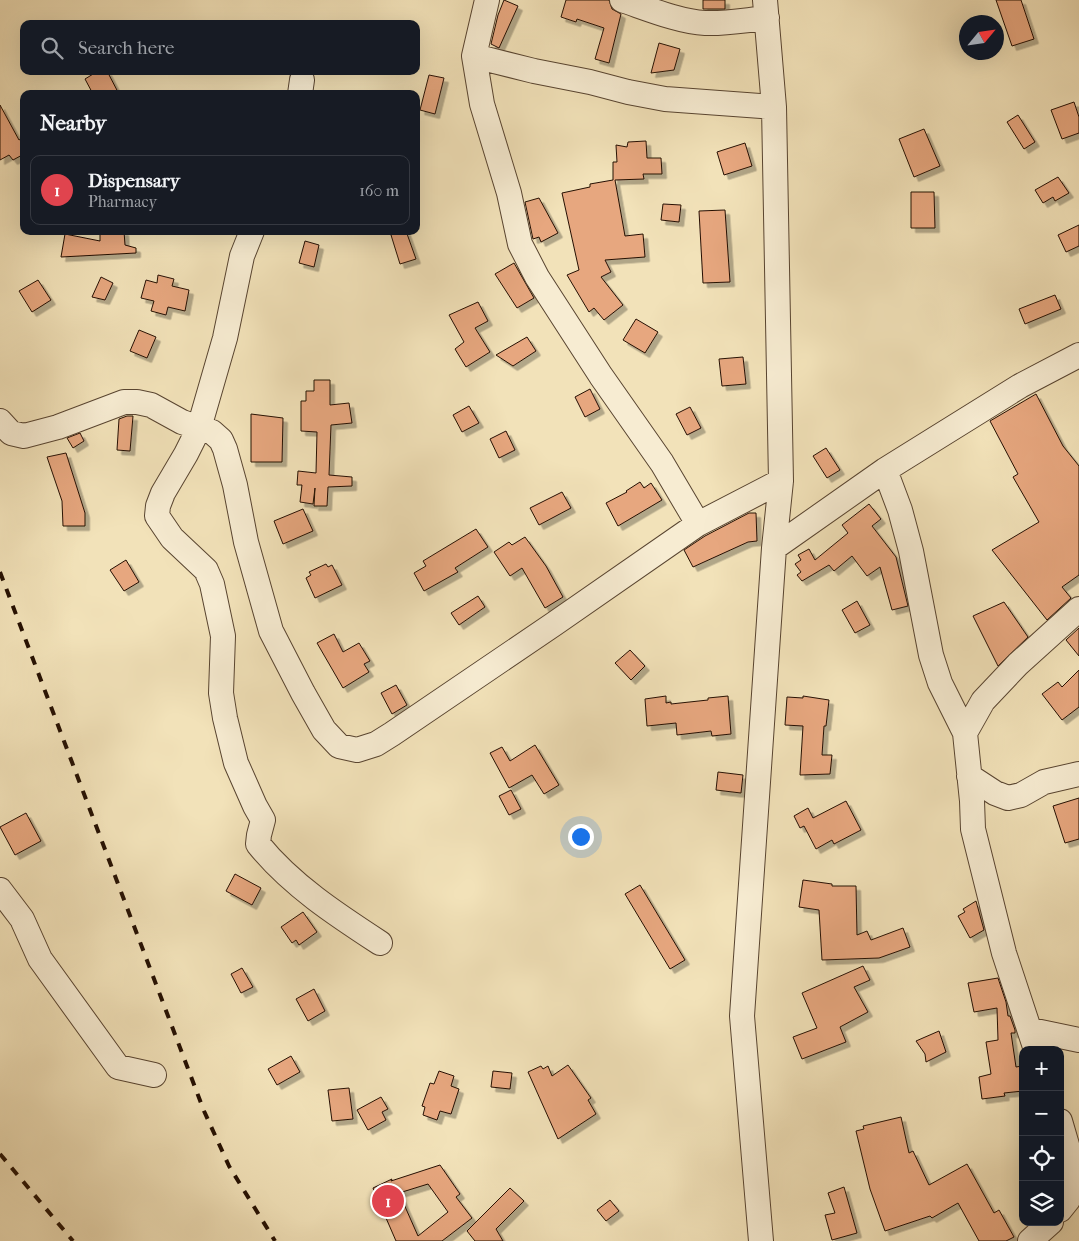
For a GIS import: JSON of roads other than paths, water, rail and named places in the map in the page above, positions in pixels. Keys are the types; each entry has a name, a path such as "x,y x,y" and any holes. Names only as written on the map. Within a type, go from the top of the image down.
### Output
{"street":[{"path":"487,0 474,56 482,104 509,193 520,244 542,284 601,376 662,463 698,524"},
{"path":"622,0 702,23 727,23 766,9 774,107 781,482 774,548 742,1016 761,1241"},
{"path":"474,56 665,99 774,107"},
{"path":"250,235 242,256 225,338 199,428 163,493 158,506 157,516 172,538 206,570 212,584 223,636 221,693 225,718 236,763 263,820 258,844 297,885 380,943"},
{"path":"774,548 885,470 1020,386 1079,355"},
{"path":"0,421 11,433 24,436 124,402 137,402 151,406 182,422 212,432 221,440 235,484 246,542 271,632 324,730 340,746 357,750 376,744 392,734 698,524 781,482"},
{"path":"885,470 912,551 931,655 940,683 964,732 972,801 972,829 1004,953 1034,1040 1079,1040"},
{"path":"964,732 983,700 1018,664 1079,609"},
{"path":"969,776 995,793 1008,798 1021,795 1044,782 1079,774"},
{"path":"0,890 22,919 40,959 118,1067 154,1075"},
{"path":"1064,1134 1077,1180 1064,1205"},
{"path":"1030,1241 1047,1226"}],"railway":[{"path":"0,572 204,1111 229,1166 275,1241"},
{"path":"0,1154 73,1241"}],"place":[{"name":"Dispensary","path":"388,1201"}]}
